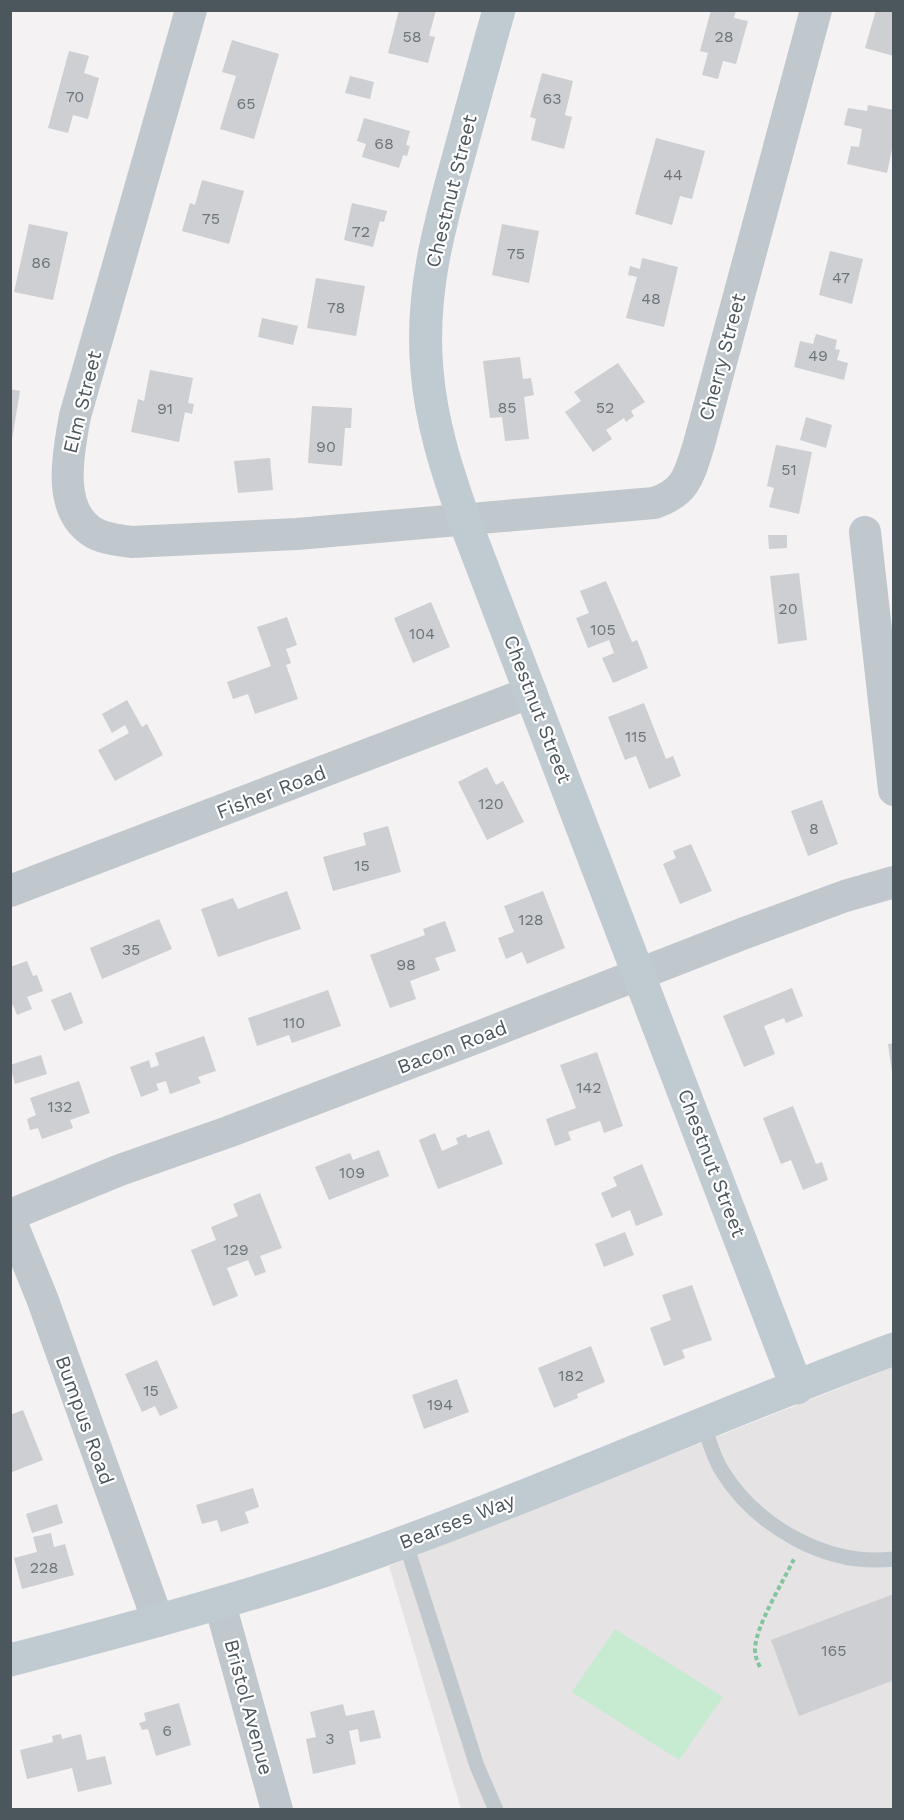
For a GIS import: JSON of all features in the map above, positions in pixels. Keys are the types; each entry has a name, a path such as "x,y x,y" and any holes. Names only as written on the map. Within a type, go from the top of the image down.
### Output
{"street":[{"name":"Elm Street","path":"191,10 75,416 68,457 67,480 70,499 77,516 91,532 108,538 132,542 297,534 464,519"},
{"name":"Chestnut Street","path":"499,10 434,246 427,305 426,351 430,398 443,459 797,1388"},
{"name":"Cherry Street","path":"464,519 654,503 670,498 688,478 816,10"},
{"path":"865,532 894,790"},
{"name":"Fisher Road","path":"10,891 531,692"},
{"name":"Bacon Road","path":"10,1217 120,1170 250,1124 820,905 894,882"},
{"name":"Bumpus Road","path":"10,1217 42,1298 158,1622"},
{"name":"Bearses Way","path":"10,1660 158,1622 324,1570 405,1541 894,1349"},
{"name":"Bristol Avenue","path":"220,1604 277,1809"}],"lane":[{"path":"703,1424 722,1471 757,1512 778,1528 802,1542 843,1557 873,1561 894,1559"},
{"path":"405,1541 477,1766 496,1809"}],"path":[{"path":"760,1667 755,1648 758,1634 802,1542"}],"shaded area":[{"path":"893,1367 893,1809 461,1809 389,1566"}],"green space":[{"path":"615,1629 723,1697 679,1760 572,1692"}],"building":[{"path":"399,10 436,10 429,36 435,37 428,63 388,53"},
{"path":"711,10 736,10 734,18 748,21 736,64 723,61 718,79 702,75 708,53 700,51"},
{"path":"876,10 894,10 894,56 865,48"},
{"path":"232,40 279,54 254,139 220,129 236,76 222,72"},
{"path":"69,51 89,56 84,73 99,78 88,119 73,115 68,133 48,128"},
{"path":"542,73 573,81 565,115 572,117 564,149 531,140 536,119 530,117"},
{"path":"350,76 374,82 370,99 345,93"},
{"path":"868,105 894,110 894,140 887,173 847,164 851,146 859,147 862,129 844,125 848,108 867,111"},
{"path":"364,118 410,131 406,145 410,146 407,156 403,155 399,168 362,157 366,144 357,141"},
{"path":"656,138 705,151 692,199 680,196 672,225 635,214"},
{"path":"202,180 244,191 229,244 182,231 190,203 195,205"},
{"path":"352,203 387,211 384,222 380,221 373,247 344,240"},
{"path":"29,224 68,232 53,300 14,292"},
{"path":"502,224 539,231 529,283 492,275"},
{"path":"830,251 863,259 852,304 819,295"},
{"path":"642,258 678,267 664,327 626,318 637,277 628,275 630,266 640,269"},
{"path":"316,278 365,286 356,336 307,328"},
{"path":"262,318 298,326 293,345 258,337"},
{"path":"816,334 837,340 835,349 840,350 837,360 848,363 844,380 794,367 800,341 813,344"},
{"path":"520,357 523,379 531,378 534,395 524,397 529,439 505,441 502,417 490,418 483,361"},
{"path":"618,363 645,402 631,411 634,416 626,422 624,418 606,430 612,439 593,452 565,412 581,401 574,392"},
{"path":"150,370 193,378 188,403 194,404 192,414 185,412 179,442 131,432 138,399 144,401"},
{"path":"10,389 20,391 12,439 10,439"},
{"path":"312,406 352,408 351,428 345,428 342,466 308,463"},
{"path":"806,417 832,425 826,448 800,440"},
{"path":"776,445 812,452 799,514 769,507 774,488 767,486"},
{"path":"270,458 273,490 238,493 234,461"},
{"path":"768,535 787,535 787,548 769,549"},
{"path":"799,573 807,640 778,644 770,576"},
{"path":"606,581 632,642 637,640 648,668 613,683 602,658 614,653 609,640 588,648 576,618 589,613 580,591"},
{"path":"431,602 450,647 413,663 394,618"},
{"path":"287,617 297,645 286,649 291,663 286,665 298,699 255,714 248,694 233,699 227,682 271,666 257,627"},
{"path":"127,700 142,727 147,724 163,755 115,781 98,750 129,733 125,725 112,733 102,714"},
{"path":"644,703 666,759 673,756 681,776 649,789 636,756 625,760 608,717"},
{"path":"487,767 496,785 503,781 524,822 487,840 458,782"},
{"path":"822,800 838,844 808,856 791,811"},
{"path":"388,826 401,872 333,891 323,857 366,845 363,833"},
{"path":"691,844 712,891 680,904 663,864 676,858 673,851"},
{"path":"287,891 301,929 218,957 201,909 233,898 238,909"},
{"path":"543,891 565,948 527,964 522,952 506,959 498,938 514,932 504,906"},
{"path":"159,919 172,949 102,979 90,948"},
{"path":"445,921 456,951 435,958 440,970 410,981 416,999 390,1008 370,955 425,935 423,929"},
{"path":"27,961 33,976 37,975 43,991 27,997 32,1009 17,1015 13,1005 10,1006 10,967"},
{"path":"792,988 803,1016 786,1023 784,1018 764,1026 775,1054 744,1067 723,1016"},
{"path":"328,990 341,1026 292,1043 289,1035 257,1046 248,1018"},
{"path":"71,992 83,1023 64,1031 51,1000"},
{"path":"204,1036 216,1071 198,1077 201,1083 170,1094 166,1081 156,1084 159,1090 141,1097 130,1067 149,1060 151,1068 159,1065 155,1053"},
{"path":"894,1043 894,1072 892,1072 888,1044"},
{"path":"597,1052 623,1126 604,1133 600,1121 568,1132 571,1140 555,1146 546,1119 576,1108 560,1065"},
{"path":"41,1055 47,1074 15,1084 10,1065"},
{"path":"79,1081 90,1113 70,1120 73,1128 42,1139 38,1128 30,1130 27,1119 36,1115 30,1098"},
{"path":"793,1106 816,1164 822,1162 828,1180 803,1190 791,1160 781,1164 763,1118"},
{"path":"489,1130 503,1164 438,1189 419,1140 435,1133 442,1151 458,1144 456,1138 466,1134 468,1138"},
{"path":"379,1150 389,1176 329,1200 315,1167 350,1153 353,1160"},
{"path":"642,1164 663,1215 636,1226 630,1210 612,1218 601,1193 617,1186 613,1177"},
{"path":"260,1193 282,1248 260,1256 266,1272 255,1276 248,1260 227,1268 238,1296 213,1306 191,1250 216,1240 211,1227 238,1216 233,1204"},
{"path":"625,1232 634,1255 604,1267 595,1244"},
{"path":"692,1285 712,1340 682,1350 685,1358 664,1366 650,1328 671,1320 662,1295"},
{"path":"591,1346 605,1382 577,1394 578,1398 554,1408 538,1368"},
{"path":"157,1360 178,1408 160,1416 155,1406 142,1412 125,1374"},
{"path":"457,1379 469,1412 424,1429 412,1395"},
{"path":"23,1410 43,1460 12,1472 10,1415"},
{"path":"253,1488 259,1507 245,1512 249,1523 221,1532 217,1520 202,1524 196,1505"},
{"path":"57,1504 63,1523 32,1533 26,1514"},
{"path":"51,1533 54,1547 65,1544 74,1575 22,1589 14,1558 37,1552 33,1537"},
{"path":"894,1594 894,1680 799,1716 771,1640"},
{"path":"179,1703 191,1745 156,1756 148,1729 142,1730 139,1723 146,1721 144,1713"},
{"path":"343,1704 346,1716 374,1710 381,1738 360,1742 358,1729 349,1731 356,1764 313,1774 306,1739 316,1737 310,1712"},
{"path":"61,1734 62,1739 81,1734 87,1760 105,1756 112,1784 78,1792 72,1768 27,1779 20,1750 53,1742 52,1736"}]}
